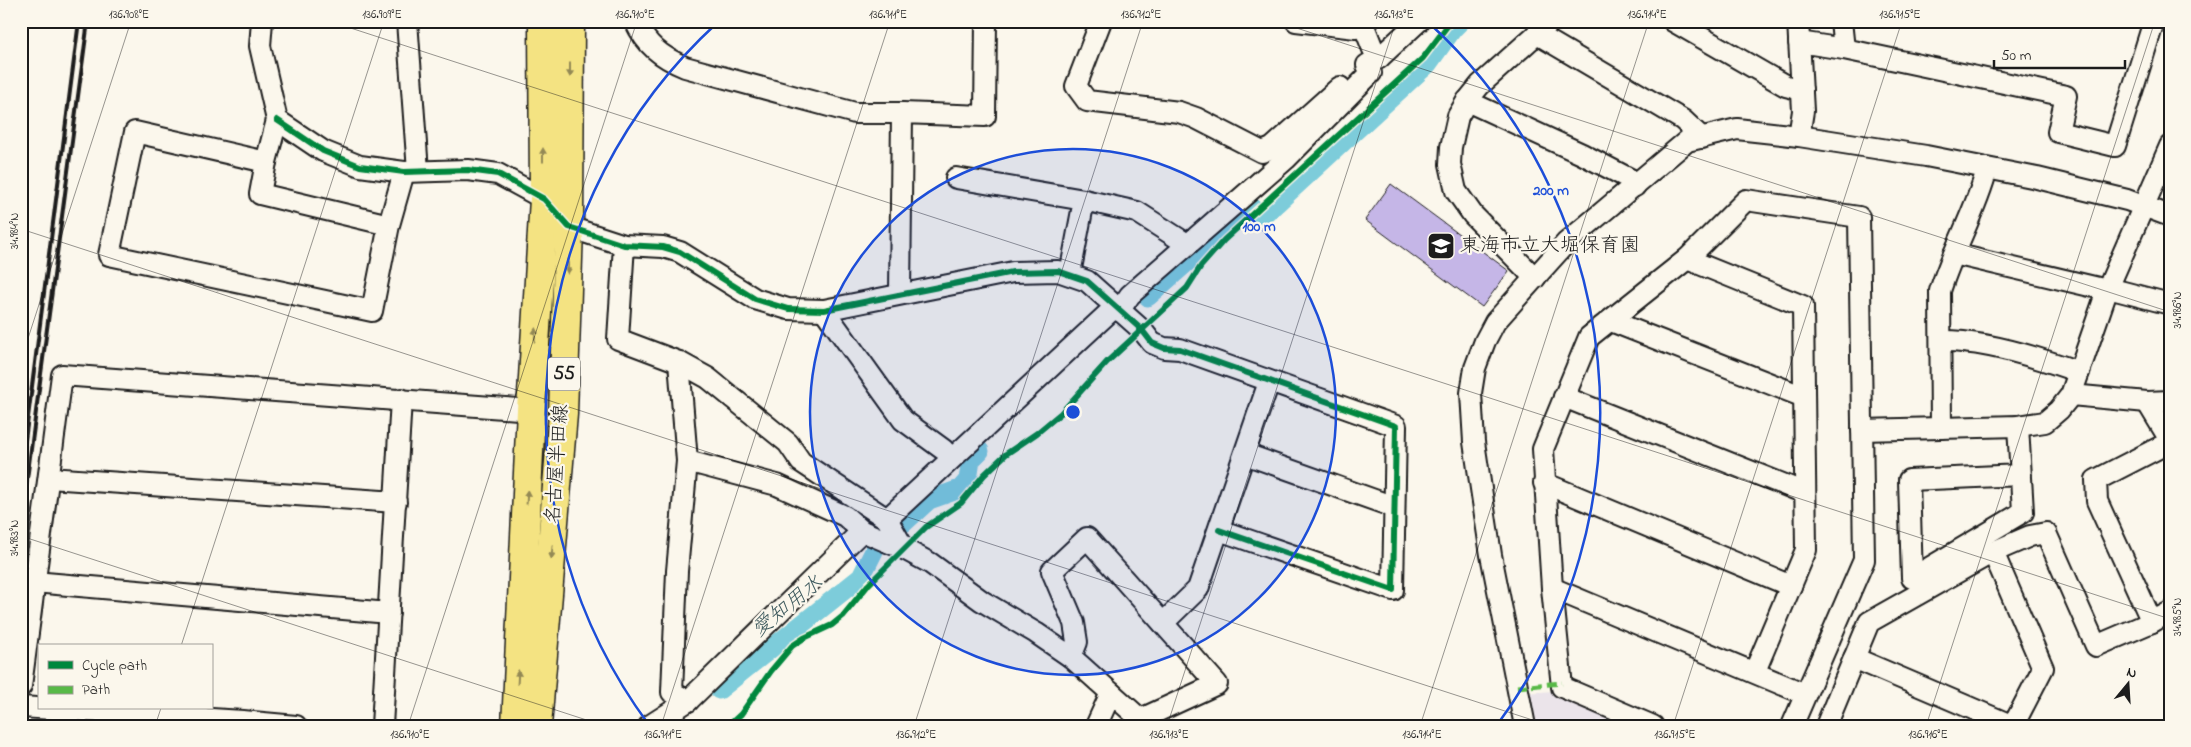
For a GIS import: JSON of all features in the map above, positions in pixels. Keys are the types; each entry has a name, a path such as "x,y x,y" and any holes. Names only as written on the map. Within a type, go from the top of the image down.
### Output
{"main road":[{"name":"名古屋半田線","path":"516,726 531,410 544,199 543,21"},
{"name":"名古屋半田線","path":"537,726 563,414 570,227 570,21"}],"street":[{"path":"262,21 260,46 276,120 260,194 389,225"},
{"path":"266,162 135,132 109,255 372,311 389,225 411,171 407,21"},
{"path":"635,21 643,37 656,52 667,60 685,67 845,111 855,113 986,116 986,21"},
{"path":"1101,21 1076,86 1087,101 1179,112 1196,118 1262,152 1272,148 1419,21"},
{"path":"887,520 1130,295 1286,159 1372,73 1373,62 1362,23 1356,28 1296,21"},
{"path":"1673,21 1786,86 1802,90"},
{"path":"1798,21 1803,112 1799,136"},
{"path":"1841,21 1844,49"},
{"path":"1799,42 1844,49 2066,96 2058,132 2115,146 2153,22"},
{"path":"1535,278 1473,215 1456,191 1450,164 1451,146 1458,116 1467,101 1480,85 1544,28 1683,120 1702,138"},
{"path":"1467,101 1582,154 1630,179 1635,186"},
{"path":"900,294 902,113"},
{"path":"276,120 323,152 360,166 411,171 468,170 498,174 544,199 570,227 624,245 663,247 680,252 755,298 772,306 788,310 824,310 1013,272 1044,270 1070,274 1087,281 1142,330 1152,343 1164,348 1180,349 1396,426 1393,590 1218,530"},
{"path":"1525,726 1491,555 1474,442 1472,393 1475,368 1485,341 1495,322 1566,243 1687,141 1737,129 1799,136 1926,156 2101,193 2170,216"},
{"path":"1862,430 2018,426 2045,422 2060,410 2071,394 2108,289 2170,146"},
{"path":"1942,428 1940,291 1981,190 1986,169"},
{"path":"956,178 1126,208 1137,212 1187,244"},
{"path":"1070,274 1084,200"},
{"path":"1653,726 1562,687 1544,483 1544,449 1590,337 1687,259 1746,200 1859,217 1864,560 1792,726"},
{"path":"624,245 618,339 679,362 708,378 788,443 801,462 887,520 904,549"},
{"path":"1954,254 2170,304"},
{"path":"1687,259 1803,306 1806,550 1755,671"},
{"path":"824,310 903,420 944,450"},
{"path":"1611,321 1804,396"},
{"path":"1941,342 1962,340 2052,362 2079,372"},
{"path":"679,362 687,461 677,571 672,692 688,701"},
{"path":"21,686 62,375 531,410"},
{"path":"1163,623 1198,590 1269,382"},
{"path":"2071,394 2147,402 2170,401"},
{"path":"1564,397 1805,493"},
{"path":"382,726 401,399"},
{"path":"2147,402 2170,441 2096,480 2097,501 2152,622"},
{"path":"2018,426 2021,475 2023,512 1912,578 1909,480 2021,475"},
{"path":"1244,454 1394,507"},
{"path":"687,461 777,485 845,516 862,531 904,549 930,563 982,601 1036,633 1071,657 1144,722 1217,684 1087,538 1052,571 1074,623 1077,642 1071,657"},
{"path":"49,478 396,502"},
{"path":"1544,483 1791,586"},
{"path":"649,726 688,701 862,531"},
{"path":"1826,726 1869,622 1992,552 2030,536 2046,533 2096,646 2152,622 2170,612"},
{"path":"1854,658 2013,726 2043,668 1992,552"},
{"path":"34,582 389,613"},
{"path":"1552,588 1755,671 1806,694"},
{"path":"1096,726 1111,693"},
{"path":"21,707 38,708"},
{"path":"63,710 296,726"}],"shaded area":[{"path":"1554,691 1639,726 1532,726 1525,693"}],"building":[{"path":"1391,184 1509,271 1482,307 1365,220"}],"waterway":[{"name":"愛知用水","path":"1148,297 1251,206 1262,217 1428,64 1461,21"},
{"name":"愛知用水","path":"904,523 929,500 960,489 968,480 971,460 980,451"},
{"name":"愛知用水","path":"719,690 861,577 874,551"}],"railway":[{"path":"23,456 79,21"},
{"path":"21,524 88,21"}],"marked path":[{"path":"1517,687 1562,683"}],"cycle path":[{"path":"728,726 741,714 771,671 792,646 804,638 832,625 843,616 868,585 926,527 961,503 984,475 1006,454 1037,433 1061,413 1107,362 1187,288 1201,266 1224,240 1423,58 1451,21"},
{"path":"277,120 323,151 360,166 404,172 468,170 498,174 544,199 569,227 624,245 663,247 680,252 755,299 788,309 824,310 1013,272 1058,271 1087,281 1142,330 1152,343 1164,348 1180,349 1396,426 1393,590 1219,530"}],"place":[{"name":"東海市立大堀保育園","path":"1441,246"}]}
